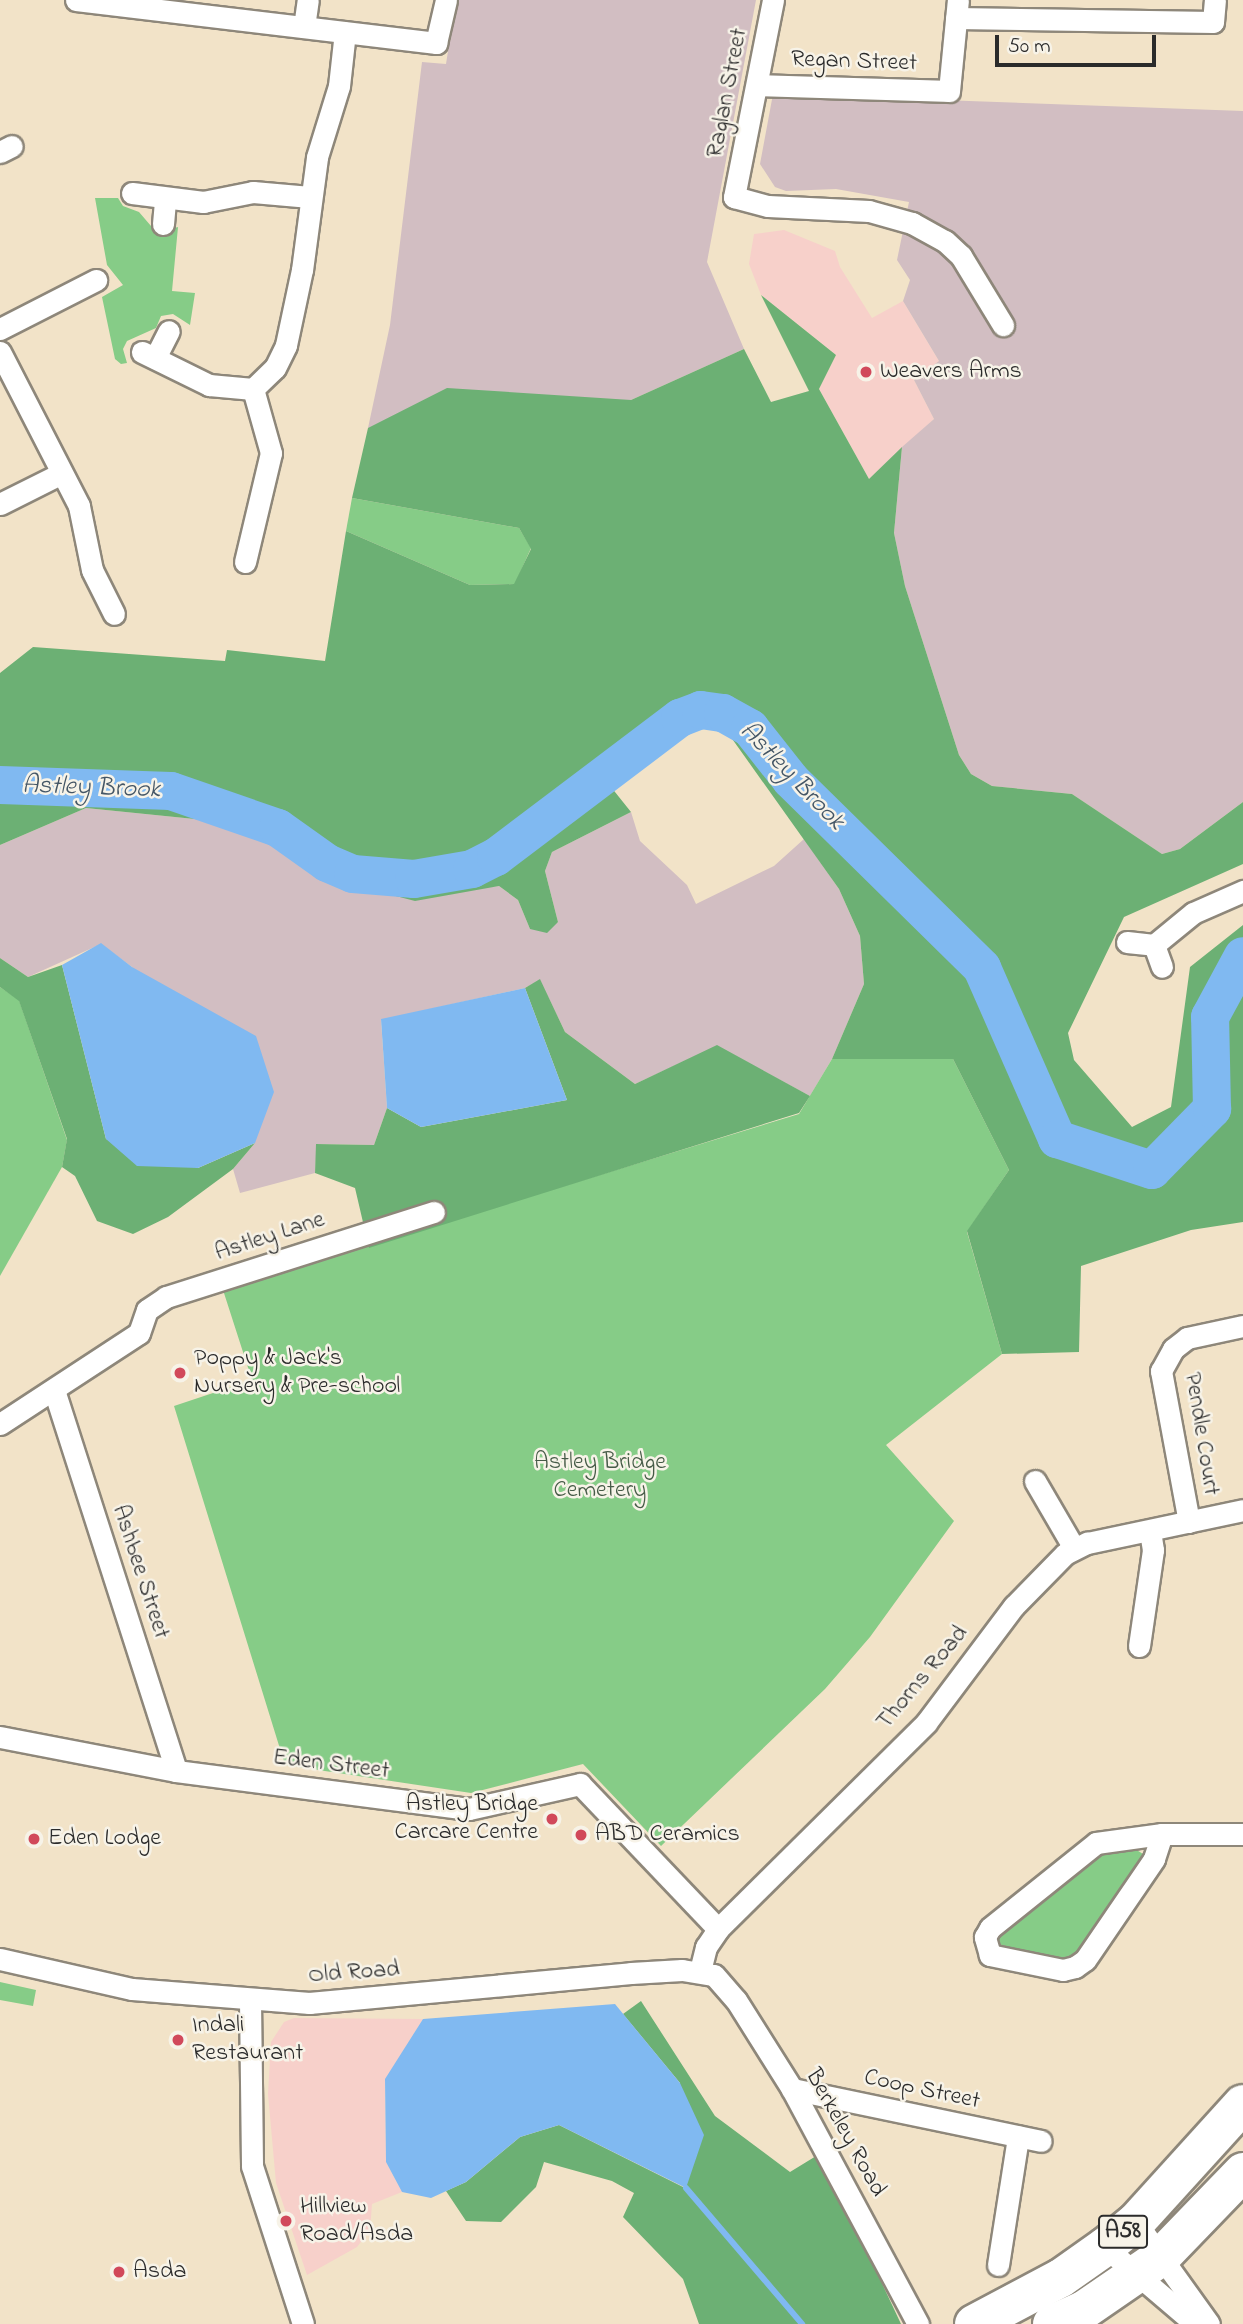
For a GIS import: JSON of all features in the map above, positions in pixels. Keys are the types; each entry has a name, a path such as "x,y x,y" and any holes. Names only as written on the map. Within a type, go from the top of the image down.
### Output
{"highway":[{"name":"A58","path":"974,2324 1061,2278 1136,2222 1243,2104"},
{"name":"A58","path":"1052,2324 1084,2310 1148,2267 1243,2172"}],"street":[{"path":"76,0 436,43 446,0"},
{"path":"304,27 308,0"},
{"name":"Raglan Street","path":"774,0 734,197 768,206 869,211 912,223 945,241 961,256 1003,325"},
{"path":"957,9 1086,10 1213,22 1215,0"},
{"name":"Regan Street","path":"757,85 950,91 957,9"},
{"path":"169,331 148,355 209,385 253,389 275,368 286,345 302,270 310,197 321,140 338,86 345,32"},
{"path":"132,193 165,199 211,202 253,192 310,197"},
{"path":"163,224 165,199"},
{"path":"0,329 96,280"},
{"path":"0,352 79,506 92,570 114,614"},
{"path":"245,562 242,524 271,453 253,389"},
{"path":"0,504 62,473"},
{"path":"1127,942 1154,945 1193,913 1243,891"},
{"path":"1154,945 1162,967"},
{"name":"Astley Lane","path":"54,1390 139,1333 147,1310 166,1297 435,1212"},
{"name":"Pendle Court","path":"1189,1522 1161,1371 1173,1349 1187,1338 1243,1326"},
{"path":"0,1424 54,1390"},
{"name":"Ashbee Street","path":"54,1390 176,1770"},
{"path":"1035,1481 1074,1548 1243,1510"},
{"path":"1139,1646 1153,1550 1150,1531"},
{"name":"Thorns Road","path":"707,1973 706,1947 718,1929 926,1723 1014,1606 1074,1548"},
{"name":"Eden Street","path":"0,1737 176,1770 469,1809 580,1784 718,1929"},
{"path":"1162,1834 1154,1858 1086,1960 1063,1970 990,1955 985,1937 990,1927 1096,1843 1162,1834 1243,1834"},
{"name":"Old Road","path":"0,1959 132,1989 250,2000 336,2003 631,1973 707,1973"},
{"name":"Berkeley Road","path":"707,1973 736,2000 792,2089 918,2324"},
{"path":"250,2000 252,2166 303,2324"},
{"name":"Coop Street","path":"792,2089 1041,2141"},
{"path":"998,2265 1018,2137"},
{"path":"1136,2222 1148,2267 1195,2324"},
{"path":"1105,2247 1148,2267 1209,2324"}],"shaded area":[{"path":"456,0 756,0 707,262 744,349 631,400 597,400 368,428 390,325 422,62 446,64"},
{"path":"773,94 1243,111 1243,802 1180,849 1162,854 1072,794 992,786 971,774 959,755 905,586 894,533 902,447 934,419 914,380 939,361 903,301 910,280 897,260 909,202 836,189 786,191 775,187 760,164"},
{"path":"784,230 835,251 840,267 872,318 903,301 939,361 914,380 934,419 869,479 819,389 836,355 761,295 749,264 754,234"},
{"path":"86,808 234,823 330,879 470,889 499,886 518,900 530,929 558,922 545,871 552,852 631,812 640,841 687,885 696,904 774,866 804,839 839,889 860,936 864,984 832,1059 810,1096 717,1046 635,1084 565,1032 540,980 525,988 381,1020 387,1108 374,1145 317,1144 315,1173 240,1193 233,1169 255,1143 132,967 101,944 28,977 0,958 0,845"},
{"path":"294,2018 423,2019 385,2080 386,2162 402,2192 372,2204 370,2230 357,2247 307,2275 276,2183 268,2094 271,2042 284,2022"}],"green space":[{"path":"95,198 118,198 123,206 139,212 157,233 178,227 172,291 195,293 190,325 173,314 161,316 156,328 127,341 123,349 127,363 121,364 115,359 102,297 123,285 107,265"},
{"path":"761,295 836,355 819,389 869,479 902,447 894,533 905,586 959,755 971,774 992,786 1072,794 1162,854 1180,849 1243,802 1243,864 1124,917 1068,1033 1074,1060 1132,1127 1171,1107 1190,967 1243,925 1243,1222 1191,1230 1081,1266 1079,1352 1002,1354 967,1231 1009,1170 953,1059 832,1059 864,984 860,936 839,889 718,719 694,719 607,782 631,812 552,852 545,871 558,922 547,933 530,929 518,900 499,886 415,901 330,879 234,823 86,808 0,845 0,673 33,647 225,661 227,650 325,661 346,531 470,585 514,584 531,549 519,528 352,498 368,428 447,388 631,400 744,349 771,402 809,391"},
{"path":"352,498 519,528 531,548 515,584 470,585 346,531"},
{"path":"0,958 28,977 62,965 106,1139 198,1168 255,1143 233,1169 168,1217 133,1234 97,1221 75,1176 62,1167 67,1139 19,1001 0,987"},
{"path":"540,979 565,1032 635,1084 717,1045 810,1096 799,1113 369,1248 355,1188 315,1173 316,1144 374,1145 387,1108 421,1127 567,1100 525,988"},
{"path":"0,987 19,1000 67,1140 62,1167 0,1276"},
{"name":"Astley Bridge Cemetery","path":"832,1059 953,1059 1009,1170 967,1232 1002,1354 886,1445 954,1521 870,1637 825,1689 661,1846 583,1764 471,1793 285,1765 174,1406 252,1380 223,1290 799,1114"},
{"path":"1135,1849 1143,1854 1144,1864 1083,1951 1059,1962 995,1943 998,1932 1102,1851"},
{"path":"0,1982 36,1990 33,2006 0,2000"},
{"path":"641,2001 715,2116 790,2172 821,2153 901,2324 699,2324 683,2279 623,2217 634,2193 612,2181 544,2162 536,2187 501,2222 466,2221 446,2191 466,2182 520,2137 559,2125 685,2188 680,2083 623,2014"}],"water":[{"path":"101,943 132,967 256,1036 274,1092 255,1143 198,1168 137,1166 106,1139 62,965"},
{"path":"525,988 567,1100 421,1127 387,1108 381,1019"},
{"path":"615,2004 680,2083 704,2135 686,2188 559,2125 520,2137 466,2182 431,2198 402,2192 386,2162 385,2079 423,2019"}],"waterway":[{"name":"Astley Brook","path":"0,785 171,791 278,828 327,863 353,874 414,879 472,869 496,857 680,718 701,710 723,713 750,728 791,780 982,968 1057,1139 1152,1170 1212,1109 1210,1017 1243,956"},
{"path":"686,2188 802,2324"}],"place":[{"name":"Weavers Arms","path":"866,372"},
{"name":"Poppy & Jack's Nursery & Pre-school","path":"180,1373"},
{"name":"Astley Bridge Carcare Centre","path":"552,1819"},
{"name":"ABD Ceramics","path":"581,1835"},
{"name":"Eden Lodge","path":"34,1839"},
{"name":"Indali Restaurant","path":"178,2040"},
{"name":"Hillview Road/Asda","path":"286,2221"},
{"name":"Asda","path":"119,2272"}]}
